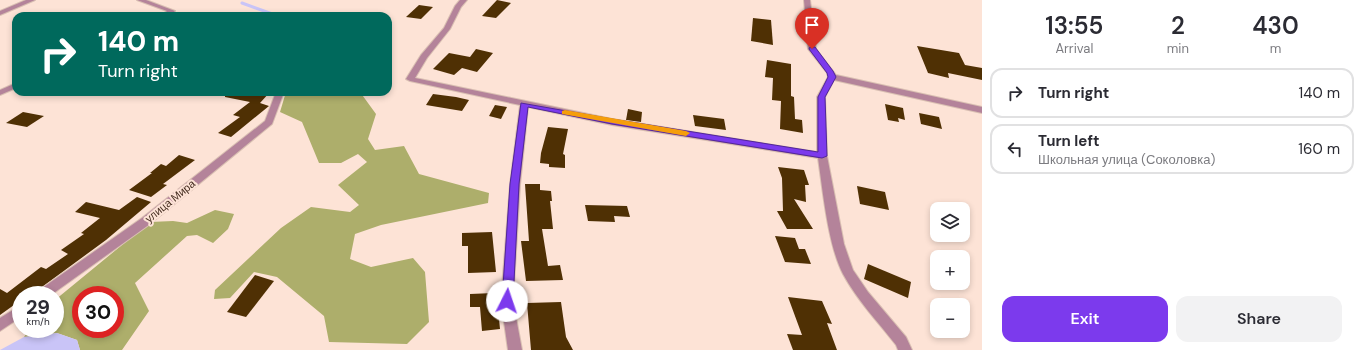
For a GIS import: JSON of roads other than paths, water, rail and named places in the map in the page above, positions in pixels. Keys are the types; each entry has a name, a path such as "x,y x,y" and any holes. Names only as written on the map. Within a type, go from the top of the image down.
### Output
{"street":[{"path":"0,13 32,0"},
{"path":"140,0 172,11 170,12"},
{"path":"464,0 458,6 447,29 424,57 410,79 612,122 822,156"},
{"path":"807,0 812,49 831,73 832,77"},
{"path":"832,77 982,110"},
{"path":"832,77 821,97 822,156 838,244 848,272 864,296 901,341 906,350"},
{"path":"0,93 12,87"},
{"name":"улица Мира","path":"55,286 146,221 269,122 279,96"},
{"path":"515,350 507,301 515,184 524,104"},
{"path":"0,325 12,316"}],"waterway":[{"path":"242,3 267,12"}]}
